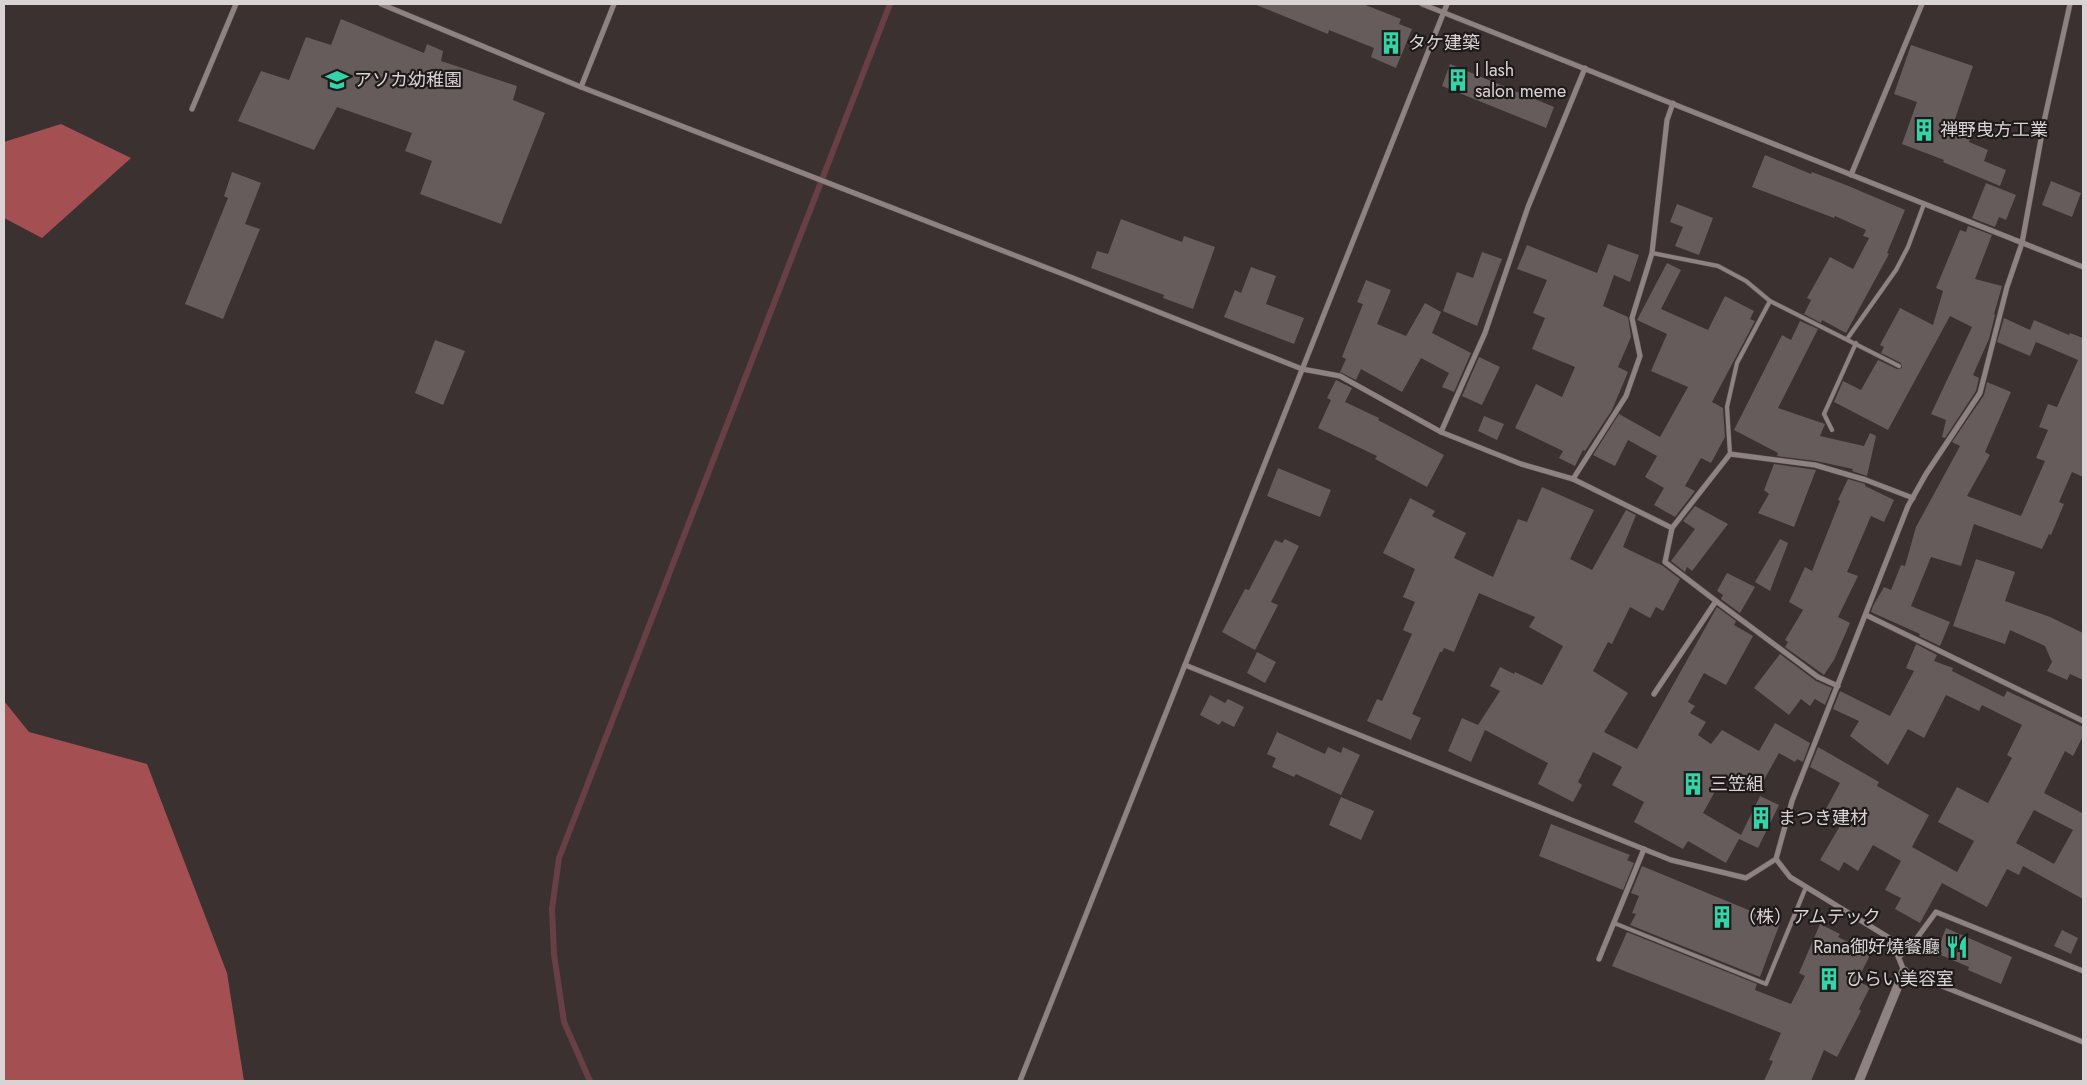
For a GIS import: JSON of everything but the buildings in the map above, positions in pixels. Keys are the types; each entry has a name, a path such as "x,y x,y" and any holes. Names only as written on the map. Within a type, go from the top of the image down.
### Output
{"street":[{"path":"192,109 236,4"},
{"path":"381,4 581,87 1302,369 1340,376 1441,432 1520,464 1574,478 1672,528"},
{"path":"581,87 614,4"},
{"path":"1422,4 2083,267"},
{"path":"1020,1081 1447,4"},
{"path":"1851,175 1922,4"},
{"path":"1185,665 1670,860 1746,878 1776,859 1792,801 1913,498 1980,393 2007,287 2022,244 2045,117 2070,4"},
{"path":"1441,432 1485,333 1528,207 1585,68"},
{"path":"1574,478 1626,396 1640,356 1632,318 1652,253 1667,120 1673,103"},
{"path":"1838,686 1818,677 1665,562 1672,528 1730,454 1815,465 1866,480 1913,498"},
{"path":"1654,694 1716,602"},
{"path":"1866,615 2083,722"},
{"path":"1600,958 1644,849"},
{"path":"1776,859 1790,878 1891,939 1904,972 1859,1081"},
{"path":"1898,957 1911,946 1936,912 2083,971"},
{"path":"1904,972 2083,1042"}],"lane":[{"path":"1847,339 1896,270 1908,248 1924,204"},
{"path":"1652,253 1718,266 1746,282 1770,301 1899,366"},
{"path":"1730,454 1727,407 1737,363 1770,301"},
{"path":"1832,430 1824,414 1856,343"},
{"path":"1614,923 1766,984 1806,888"}],"shaded area":[{"path":"61,124 131,158 42,238 4,218 4,142"},
{"path":"4,701 29,732 147,764 227,973 244,1081 4,1081"}],"waterway":[{"path":"590,1081 564,1022 554,954 552,909 559,858 890,4"}],"place":[{"name":"タケ建築","path":"1391,43"},
{"name":"アソカ幼稚園","path":"337,80"},
{"name":"I lash salon meme","path":"1458,80"},
{"name":"禅野曳方工業","path":"1924,130"},
{"name":"三笠組","path":"1693,784"},
{"name":"まつき建材","path":"1761,818"},
{"name":"（株）アムテック","path":"1722,917"},
{"name":"Rana御好燒餐廳","path":"1957,947"},
{"name":"ひらい美容室","path":"1829,979"}]}
